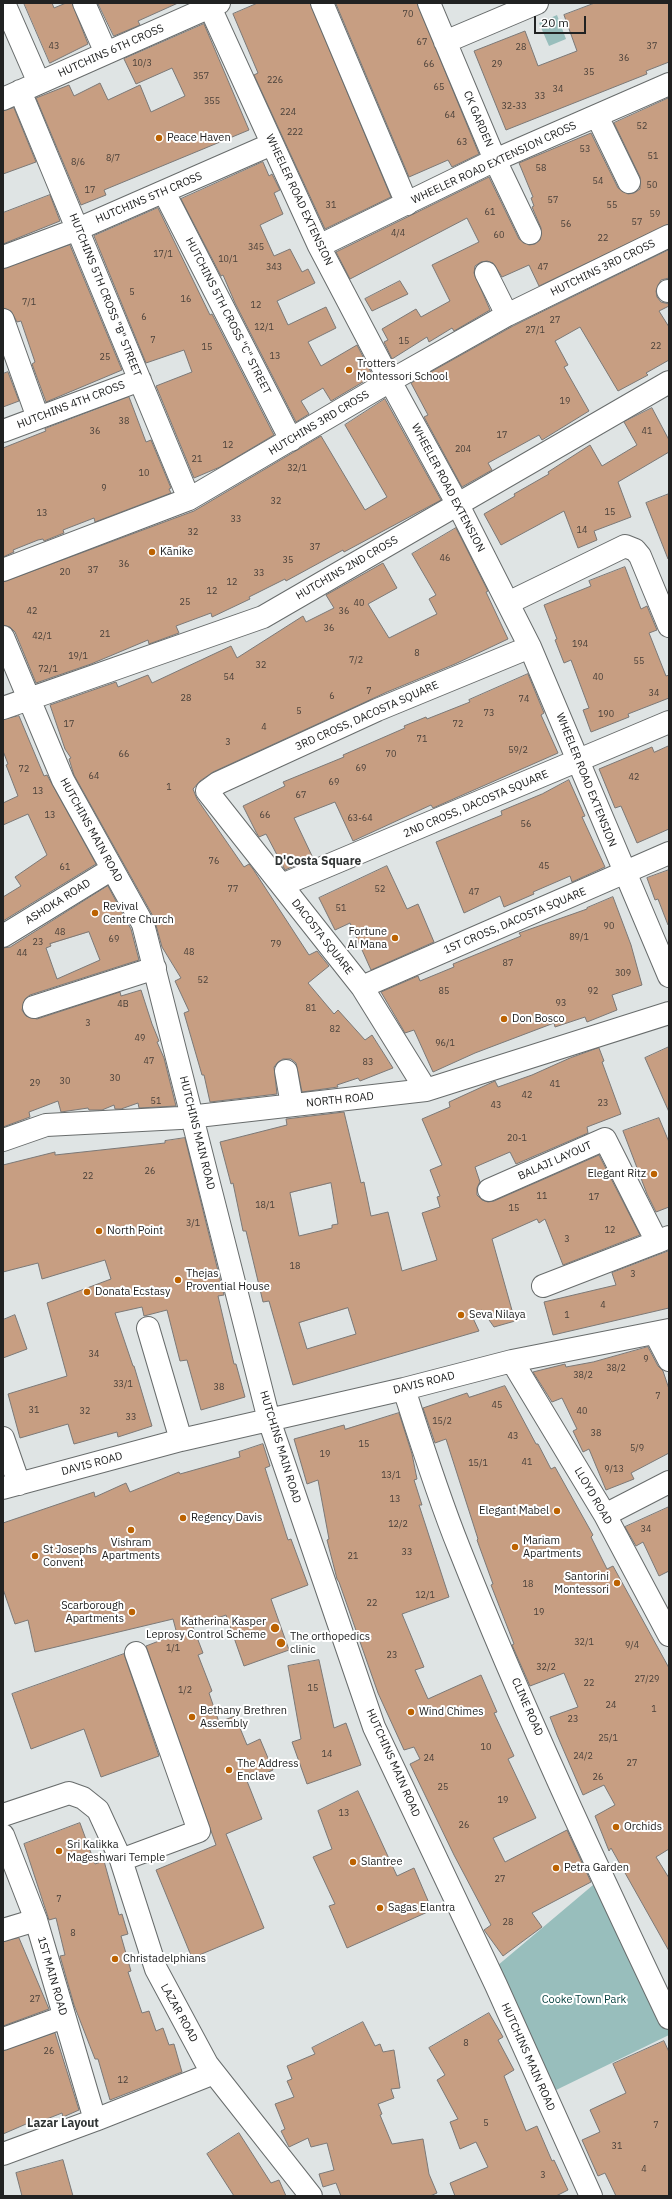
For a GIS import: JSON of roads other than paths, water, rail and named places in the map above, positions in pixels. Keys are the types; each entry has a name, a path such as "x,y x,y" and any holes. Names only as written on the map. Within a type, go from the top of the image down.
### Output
{"street":[{"name":"HUTCHINS 5TH CROSS \"B\" STREET","path":"4,3 21,91 189,500"},
{"path":"84,3 106,53"},
{"path":"322,3 407,204"},
{"name":"CK GARDEN","path":"428,3 495,160 530,233"},
{"path":"445,42 538,3"},
{"name":"HUTCHINS 6TH CROSS","path":"21,91 212,4"},
{"name":"WHEELER ROAD EXTENSION","path":"212,4 272,144 320,246 390,381 458,504 530,647 669,976"},
{"name":"WHEELER ROAD EXTENSION CROSS","path":"320,246 495,160 669,84"},
{"path":"597,116 629,182"},
{"name":"HUTCHINS 5TH CROSS","path":"3,257 78,229 272,144"},
{"name":"HUTCHINS 5TH CROSS \"C\" STREET","path":"164,192 291,440"},
{"name":"HUTCHINS 3RD CROSS","path":"3,570 189,500 390,381 507,315 669,236"},
{"path":"486,273 507,315"},
{"path":"3,320 38,418"},
{"name":"HUTCHINS 4TH CROSS","path":"3,431 140,380"},
{"name":"HUTCHINS 2ND CROSS","path":"3,708 263,617 669,382"},
{"path":"508,603 625,546 635,550 640,556 669,626"},
{"name":"HUTCHINS MAIN ROAD","path":"3,637 63,780 144,924 269,1420 374,1726 496,1985 591,2196"},
{"name":"3RD CROSS, DACOSTA SQUARE","path":"207,792 218,783 377,710 530,647"},
{"name":"2ND CROSS, DACOSTA SQUARE","path":"282,885 669,722"},
{"name":"DACOSTA SQUARE","path":"207,792 362,987 426,1090"},
{"name":"1ST CROSS, DACOSTA SQUARE","path":"362,987 625,874 669,853"},
{"name":"ASHOKA ROAD","path":"3,936 112,869"},
{"path":"34,1007 155,968"},
{"name":"NORTH ROAD","path":"3,1140 46,1125 193,1116 426,1090 669,1013"},
{"path":"286,1071 292,1105"},
{"name":"BALAJI LAYOUT","path":"489,1190 556,1159 605,1139 663,1239 543,1286"},
{"path":"148,1328 180,1440"},
{"path":"662,1331 669,1360"},
{"name":"DAVIS ROAD","path":"11,1486 180,1440 404,1389 512,1361 662,1331"},
{"name":"LLOYD ROAD","path":"512,1361 605,1515 669,1635"},
{"name":"CLINE ROAD","path":"404,1389 458,1547 604,1880 669,2018"},
{"path":"3,1438 11,1486"},
{"path":"605,1515 669,1482"},
{"path":"121,1860 199,1831 136,1653"},
{"name":"LAZAR ROAD","path":"3,1814 69,1793 83,1798 98,1810 121,1860 156,1969 214,2072 311,2196"},
{"name":"1ST MAIN ROAD","path":"3,1835 36,1920 96,2120"},
{"path":"3,1930 36,1920"},
{"path":"3,2039 64,2017"},
{"path":"3,2154 96,2120 214,2072"}],"place":[{"name":"Peace Haven","path":"159,138"},
{"name":"Trotters Montessori School","path":"349,370"},
{"name":"Kānike","path":"152,552"},
{"name":"Revival Centre Church","path":"95,913"},
{"name":"Fortune Al Mana","path":"395,938"},
{"name":"Don Bosco","path":"504,1019"},
{"name":"Elegant Ritz","path":"654,1174"},
{"name":"North Point","path":"99,1231"},
{"name":"Thejas Provential House","path":"178,1280"},
{"name":"Donata Ecstasy","path":"87,1292"},
{"name":"Seva Nilaya","path":"461,1315"},
{"name":"Elegant Mabel","path":"557,1511"},
{"name":"Regency Davis","path":"183,1518"},
{"name":"Vishram Apartments","path":"131,1530"},
{"name":"Mariam Apartments","path":"515,1547"},
{"name":"St Josephs Convent","path":"35,1556"},
{"name":"Santorini Montessori","path":"617,1583"},
{"name":"Scarborough Apartments","path":"132,1612"},
{"name":"Katherina Kasper Leprosy Control Scheme","path":"275,1628"},
{"name":"The orthopedics clinic","path":"281,1643"},
{"name":"Wind Chimes","path":"411,1712"},
{"name":"Bethany Brethren Assembly","path":"192,1717"},
{"name":"The Address Enclave","path":"229,1770"},
{"name":"Orchids","path":"616,1827"},
{"name":"Sri Kalikka Mageshwari Temple","path":"59,1851"},
{"name":"Slantree","path":"353,1862"},
{"name":"Petra Garden","path":"556,1868"},
{"name":"Sagas Elantra","path":"380,1908"},
{"name":"Christadelphians","path":"115,1959"}],"district":[{"name":"D'Costa Square","path":"318,862"},
{"name":"Lazar Layout","path":"63,2124"}],"park label":[{"name":"Cooke Town Park","path":"584,2000"}]}
